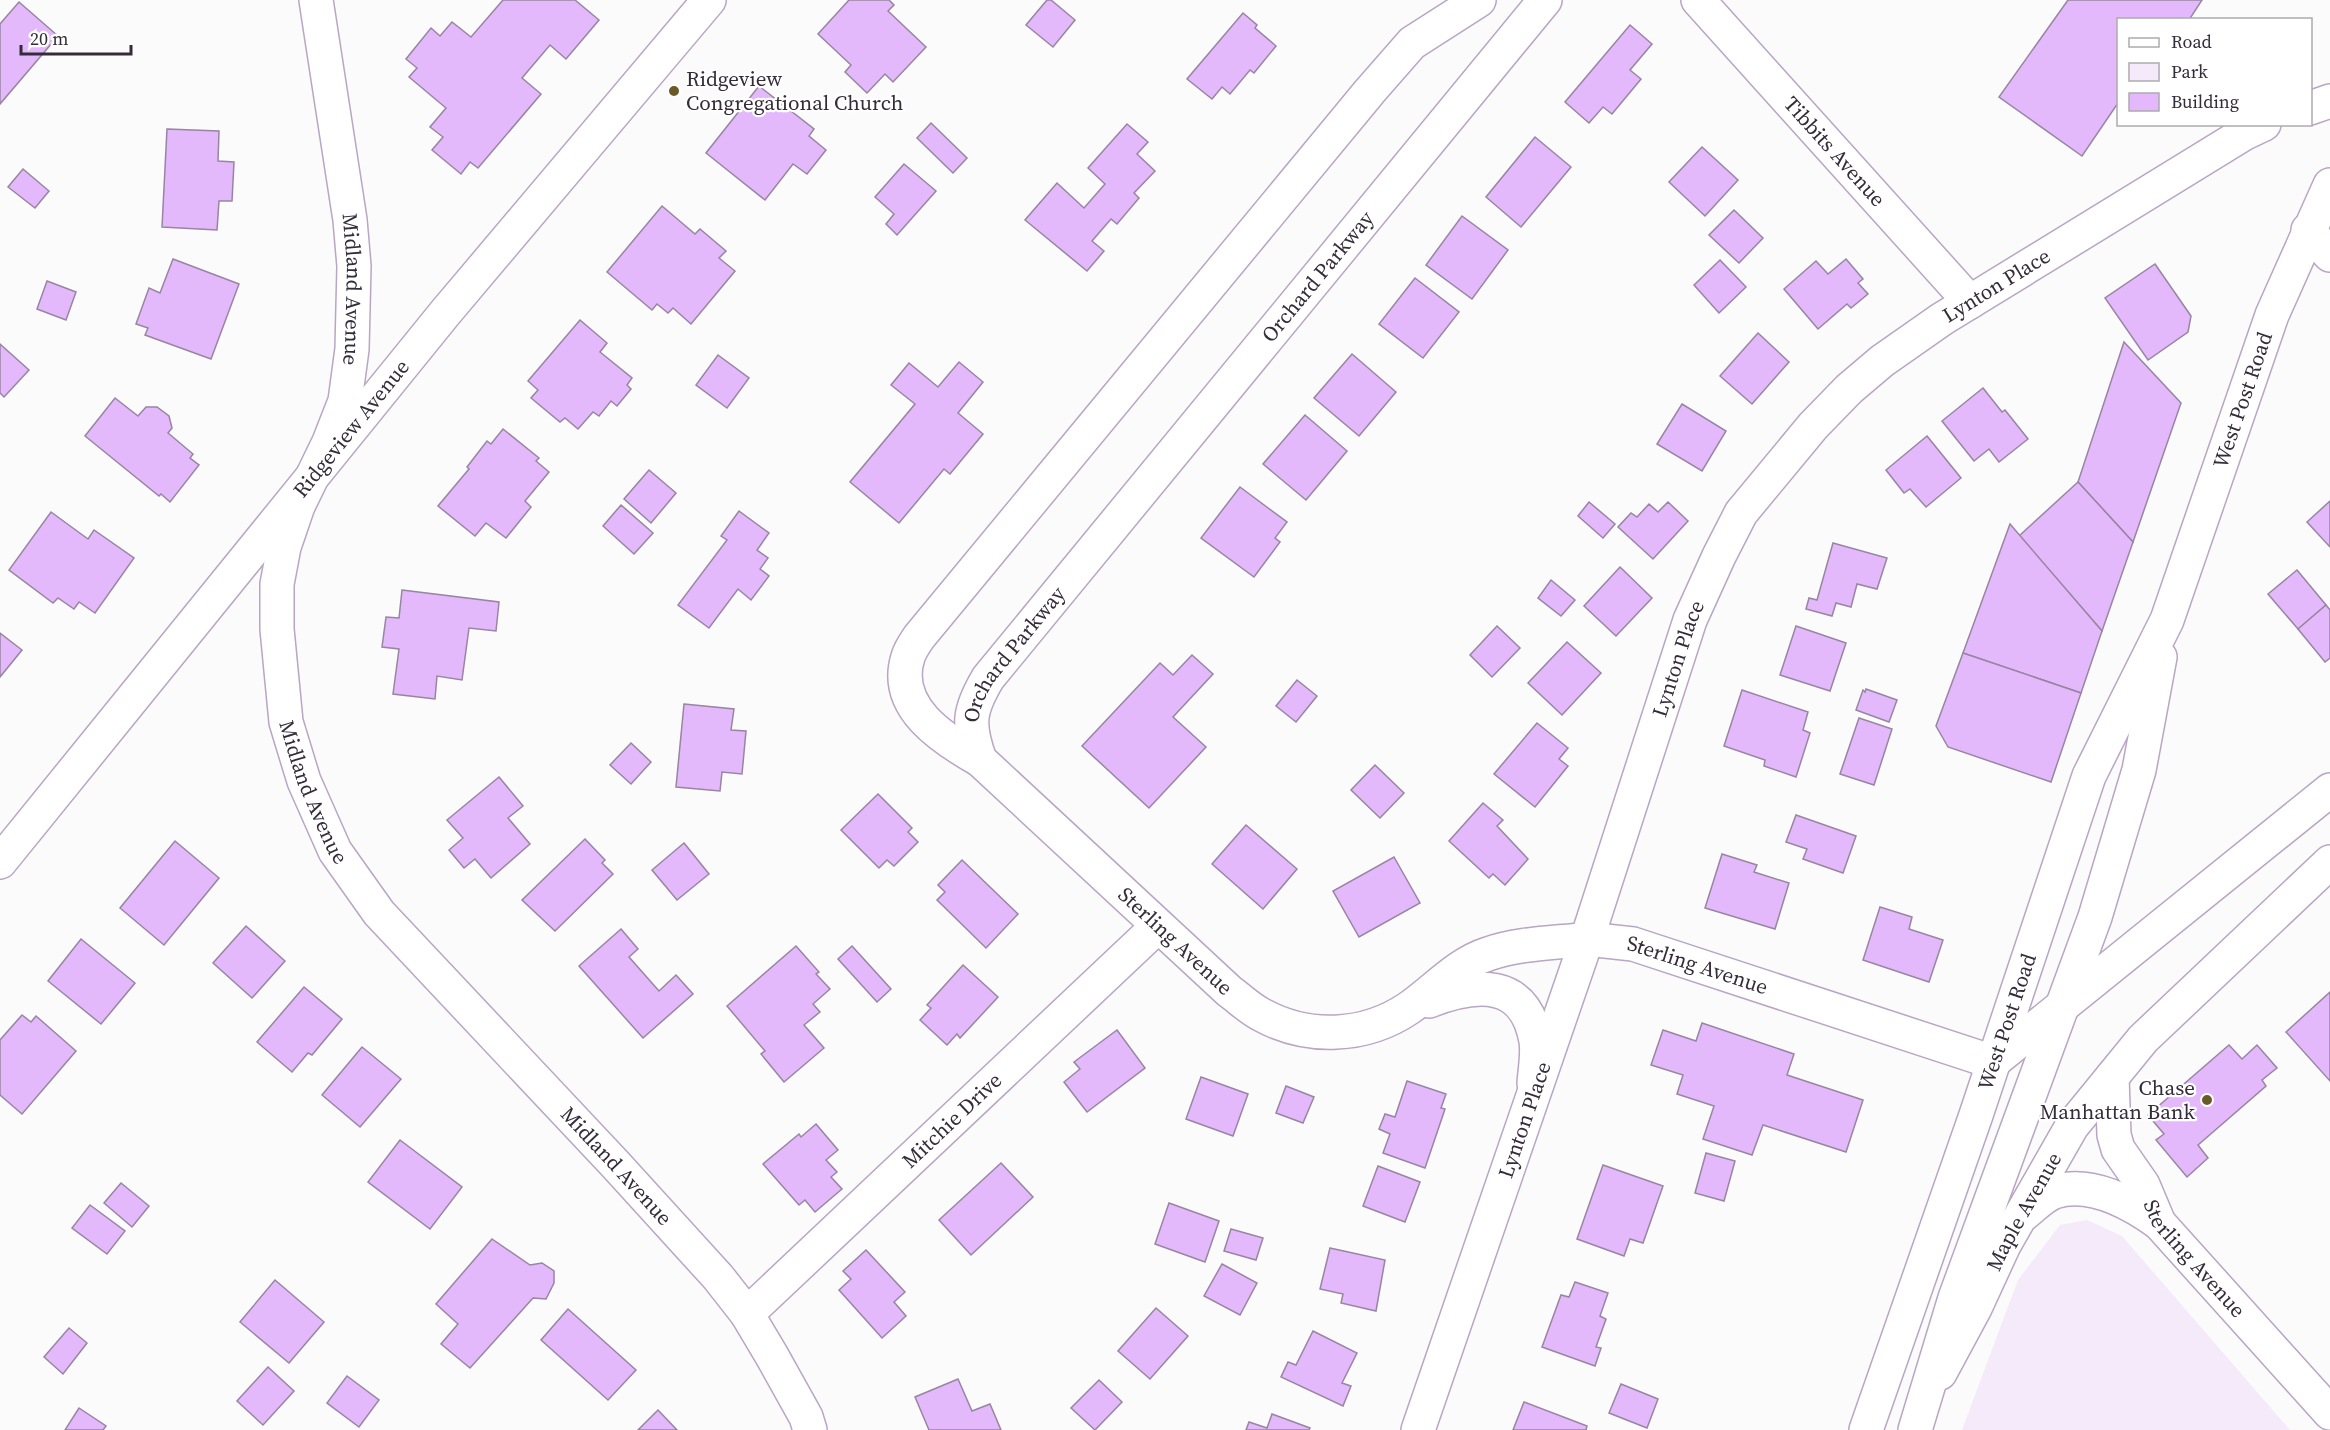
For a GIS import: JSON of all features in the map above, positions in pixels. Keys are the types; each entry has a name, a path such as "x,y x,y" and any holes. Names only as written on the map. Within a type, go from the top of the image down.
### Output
{"street":[{"name":"Midland Avenue","path":"316,0 350,220 354,266 352,349 345,401 298,506 284,547 277,584 277,629 286,722 304,781 335,850 379,913 632,1182 718,1277 747,1314 800,1407 810,1430"},
{"name":"Ridgeview Avenue","path":"0,862 445,313 709,0"},
{"name":"Orchard Parkway","path":"980,760 938,734 915,707 907,692 905,674 908,657 919,636 1412,43 1479,0"},
{"name":"Orchard Parkway","path":"980,760 970,734 977,697 988,678 1545,0"},
{"name":"Tibbits Avenue","path":"1698,0 1970,302"},
{"path":"2312,107 2330,101"},
{"name":"Lynton Place","path":"1418,1430 1587,939 1690,620 1719,556 1742,513 1813,426 1849,389 1882,361 1970,302 2260,126"},
{"name":"West Post Road","path":"1866,1430 2089,776 2167,620 2272,315 2330,184"},
{"path":"2308,230 2330,255"},
{"name":"West Post Road","path":"1919,1417 1955,1298 2095,917 2139,771 2167,620"},
{"name":"Sterling Avenue","path":"980,760 1229,991 1260,1014 1280,1024 1316,1034 1345,1032 1381,1024 1408,1009 1451,992 1473,988 1497,989 1521,1006 1530,1022 1536,1042 1533,1095"},
{"path":"1993,1062 2330,790"},
{"name":"Maple Avenue","path":"1919,1417 1975,1308 2004,1245 2072,1126 2143,1039 2330,862"},
{"name":"Mitchie Drive","path":"747,1314 1158,926"},
{"name":"Sterling Avenue","path":"1408,1009 1465,964 1488,954 1587,939 1633,944 1993,1062"},
{"name":"Sterling Avenue","path":"2112,1077 2114,1135 2118,1149 2143,1185 2159,1223 2330,1413"},
{"path":"2022,1216 2044,1197 2055,1192 2089,1190 2132,1204 2159,1223"}],"green space":[{"path":"2087,1220 2122,1236 2290,1430 1962,1430 2018,1280 2060,1225"}],"building":[{"path":"503,0 575,0 599,20 566,59 550,45 522,78 541,94 478,168 470,162 461,174 432,150 443,137 430,127 446,108 409,77 417,68 406,59 431,28 440,36 452,22 471,37"},
{"path":"849,0 889,0 894,5 888,11 926,47 893,82 885,74 867,93 845,72 851,65 818,34"},
{"path":"1047,0 1051,0 1075,20 1053,47 1026,25"},
{"path":"2068,0 2202,0 2190,18 2117,18 2117,104 2082,156 1999,97"},
{"path":"19,2 58,36 0,104 0,24"},
{"path":"1243,13 1257,25 1255,28 1276,46 1254,73 1250,70 1230,94 1222,87 1212,99 1187,79"},
{"path":"1630,25 1652,44 1630,70 1641,79 1612,114 1603,107 1589,123 1565,102"},
{"path":"759,86 814,129 809,136 826,150 807,174 793,164 765,200 706,153"},
{"path":"931,123 967,158 953,173 917,138"},
{"path":"1127,124 1148,142 1137,154 1155,171 1134,193 1139,198 1117,224 1111,219 1092,241 1104,251 1087,271 1025,220 1057,183 1084,208 1105,184 1088,168"},
{"path":"167,129 219,131 218,161 234,162 232,201 219,201 217,230 162,227"},
{"path":"1535,137 1571,167 1521,227 1486,197"},
{"path":"1702,147 1738,180 1705,216 1669,182"},
{"path":"904,164 936,191 897,235 886,224 894,214 875,197"},
{"path":"23,169 49,191 35,208 8,187"},
{"path":"662,206 695,234 700,229 726,251 719,258 735,271 691,324 673,308 668,313 657,304 652,310 607,272"},
{"path":"1734,210 1763,238 1739,263 1709,235"},
{"path":"1462,216 1508,250 1472,299 1426,265"},
{"path":"173,259 239,284 211,359 145,335 148,328 136,324 149,288 160,293"},
{"path":"1846,259 1863,279 1858,283 1868,294 1851,308 1847,304 1818,329 1784,289 1816,261 1828,274"},
{"path":"1720,260 1746,287 1719,313 1694,285"},
{"path":"2155,264 2191,316 2188,332 2148,360 2105,298"},
{"path":"1415,278 1459,312 1423,358 1379,324"},
{"path":"47,281 76,292 66,320 37,309"},
{"path":"580,320 607,343 600,352 632,378 627,385 631,389 617,406 611,401 599,416 593,412 578,429 565,418 560,422 531,398 538,390 528,381"},
{"path":"1758,333 1789,362 1752,404 1720,376"},
{"path":"2124,342 2181,403 2133,542 2078,482"},
{"path":"0,344 29,370 4,397 0,393"},
{"path":"1352,354 1396,392 1359,436 1314,398"},
{"path":"718,355 749,378 727,408 696,385"},
{"path":"959,362 983,382 958,413 983,434 950,474 944,469 899,523 850,482 915,404 891,385 909,363 938,387"},
{"path":"1983,388 2002,412 2005,410 2028,439 1999,462 1989,449 1974,461 1942,421"},
{"path":"115,398 138,416 146,407 157,407 169,416 172,428 168,433 193,454 190,458 199,465 170,502 161,494 159,496 85,436"},
{"path":"1682,404 1726,431 1702,471 1657,444"},
{"path":"1305,415 1347,451 1306,500 1263,464"},
{"path":"503,429 539,458 536,461 549,472 525,501 531,507 506,538 486,523 475,536 438,506 469,469 467,467 487,441 491,444"},
{"path":"1927,436 1961,478 1926,507 1910,489 1904,493 1886,470"},
{"path":"649,470 676,493 651,523 624,499"},
{"path":"2078,482 2133,542 2102,631 2019,536"},
{"path":"1240,487 1287,522 1275,538 1280,542 1254,577 1201,538"},
{"path":"2330,501 2330,547 2307,522"},
{"path":"1589,502 1615,524 1603,538 1578,516"},
{"path":"1668,502 1688,521 1653,559 1618,527 1631,513 1637,517 1649,504 1658,512"},
{"path":"621,505 653,533 634,554 603,526"},
{"path":"739,511 769,533 757,550 768,558 760,569 769,576 751,600 738,589 709,628 678,605 727,540 721,536"},
{"path":"51,512 88,539 94,530 134,558 95,613 79,602 74,609 58,598 53,603 9,570"},
{"path":"2010,524 2102,631 2081,693 1963,653"},
{"path":"1833,543 1887,558 1877,589 1857,584 1851,607 1836,603 1832,616 1806,609 1809,598 1817,600"},
{"path":"1620,567 1652,598 1616,636 1584,606"},
{"path":"2297,570 2326,605 2298,629 2268,594"},
{"path":"1551,580 1575,600 1561,616 1538,598"},
{"path":"402,590 499,602 496,631 469,628 462,680 437,676 435,699 393,694 399,649 382,647 386,617 399,618"},
{"path":"2326,605 2330,610 2330,658 2325,662 2298,629"},
{"path":"1497,626 1520,648 1492,677 1470,655"},
{"path":"1796,626 1846,643 1830,691 1780,675"},
{"path":"0,633 22,650 0,677"},
{"path":"1567,642 1601,673 1562,715 1528,683"},
{"path":"1963,653 2081,693 2051,782 1948,747 1936,726"},
{"path":"1192,655 1213,674 1173,717 1206,747 1149,808 1082,746 1160,663 1173,675"},
{"path":"1297,680 1317,696 1296,722 1276,706"},
{"path":"1866,689 1897,700 1889,722 1856,710 1863,690 1865,692"},
{"path":"1742,690 1808,712 1803,730 1810,733 1796,777 1764,766 1765,760 1724,746"},
{"path":"684,704 734,709 731,730 746,731 742,774 722,772 720,791 676,787"},
{"path":"1859,718 1892,729 1874,785 1840,774"},
{"path":"1537,723 1568,748 1559,759 1568,766 1535,807 1494,774"},
{"path":"631,743 651,762 631,784 610,765"},
{"path":"1375,765 1404,793 1380,818 1351,790"},
{"path":"499,777 523,806 508,818 530,844 491,878 475,859 464,868 449,850 463,838 447,820"},
{"path":"878,794 912,828 908,832 918,842 894,866 887,860 879,868 841,830"},
{"path":"1483,803 1503,820 1497,826 1528,859 1505,885 1493,874 1489,878 1449,841"},
{"path":"1796,815 1856,836 1843,873 1803,859 1807,849 1786,842"},
{"path":"1246,825 1297,869 1263,909 1212,864"},
{"path":"585,839 605,860 602,863 613,874 555,931 522,900"},
{"path":"175,841 219,878 164,945 120,908"},
{"path":"684,843 709,874 677,900 652,870"},
{"path":"1722,854 1757,865 1754,872 1789,883 1775,929 1705,908"},
{"path":"1394,857 1420,903 1359,937 1333,891"},
{"path":"962,860 1018,914 986,948 937,900 945,892 938,885"},
{"path":"1880,907 1912,917 1909,929 1943,940 1929,982 1863,960"},
{"path":"246,926 285,961 252,998 213,963"},
{"path":"621,929 638,949 629,957 659,991 676,975 693,994 643,1038 579,966"},
{"path":"81,939 135,983 101,1024 48,981"},
{"path":"796,946 819,972 816,974 830,989 813,1004 820,1012 804,1025 824,1048 784,1082 761,1054 765,1051 727,1006"},
{"path":"852,946 891,989 877,1002 838,959"},
{"path":"963,965 998,997 960,1038 957,1034 947,1045 920,1020 931,1008 927,1005"},
{"path":"304,987 342,1019 312,1055 308,1053 292,1072 257,1042"},
{"path":"2330,992 2330,1081 2286,1032"},
{"path":"22,1015 31,1022 36,1016 76,1051 22,1114 0,1095 0,1040"},
{"path":"1702,1023 1794,1054 1787,1075 1863,1100 1846,1152 1763,1125 1752,1155 1703,1139 1714,1106 1677,1094 1683,1075 1651,1065 1663,1030 1696,1041"},
{"path":"1117,1030 1145,1068 1087,1112 1064,1082 1080,1069 1074,1062"},
{"name":"Chase Manhattan Bank","path":"2229,1045 2242,1059 2257,1045 2277,1068 2262,1080 2266,1086 2198,1145 2208,1158 2187,1177 2156,1140 2164,1134 2148,1115"},
{"path":"362,1047 401,1079 360,1127 322,1095"},
{"path":"1201,1077 1248,1094 1233,1136 1186,1119"},
{"path":"1407,1081 1446,1094 1441,1108 1445,1109 1425,1168 1383,1153 1390,1134 1379,1129 1385,1114 1395,1117"},
{"path":"1286,1086 1314,1097 1303,1123 1276,1113"},
{"path":"816,1124 838,1150 826,1160 837,1172 831,1177 842,1189 815,1212 805,1200 799,1205 763,1164 799,1134 801,1137"},
{"path":"400,1140 462,1187 430,1229 368,1182"},
{"path":"1706,1153 1735,1161 1724,1201 1695,1193"},
{"path":"1001,1163 1033,1197 971,1255 939,1220"},
{"path":"1603,1165 1663,1186 1643,1243 1630,1239 1624,1256 1577,1239"},
{"path":"1378,1166 1420,1182 1405,1222 1363,1206"},
{"path":"121,1183 149,1206 132,1227 104,1203"},
{"path":"1169,1203 1219,1221 1205,1262 1155,1244"},
{"path":"90,1205 125,1231 107,1254 72,1228"},
{"path":"1231,1229 1263,1238 1256,1260 1224,1251"},
{"path":"492,1239 530,1265 542,1263 554,1271 554,1283 546,1299 533,1298 470,1368 441,1344 458,1324 436,1304"},
{"path":"1330,1248 1385,1260 1376,1311 1341,1303 1343,1294 1320,1289"},
{"path":"866,1250 905,1292 894,1302 906,1316 882,1338 839,1290 851,1279 843,1271"},
{"path":"1222,1264 1257,1283 1240,1315 1204,1296"},
{"path":"275,1280 324,1322 289,1363 240,1322"},
{"path":"1575,1282 1608,1293 1600,1316 1606,1319 1596,1347 1601,1348 1595,1366 1542,1347 1561,1295 1569,1297"},
{"path":"1156,1308 1188,1336 1150,1379 1118,1351"},
{"path":"568,1309 636,1370 608,1400 541,1340"},
{"path":"69,1328 87,1343 63,1374 44,1357"},
{"path":"1313,1331 1357,1353 1342,1383 1351,1386 1343,1406 1281,1377 1288,1362 1296,1365"},
{"path":"268,1367 294,1391 263,1425 237,1401"},
{"path":"347,1376 379,1400 359,1427 327,1403"},
{"path":"958,1379 972,1411 990,1404 1001,1430 929,1430 915,1397"},
{"path":"1099,1380 1122,1402 1095,1430 1071,1408"},
{"path":"1621,1384 1658,1399 1647,1428 1609,1413"},
{"path":"1524,1402 1587,1426 1586,1430 1513,1430"},
{"path":"79,1408 106,1426 103,1430 65,1430"},
{"path":"658,1410 677,1430 638,1430"},
{"path":"1272,1414 1310,1428 1309,1430 1246,1430 1249,1422 1267,1428"}],"place":[{"name":"Ridgeview Congregational Church","path":"674,91"},
{"name":"Chase Manhattan Bank","path":"2207,1100"}]}
